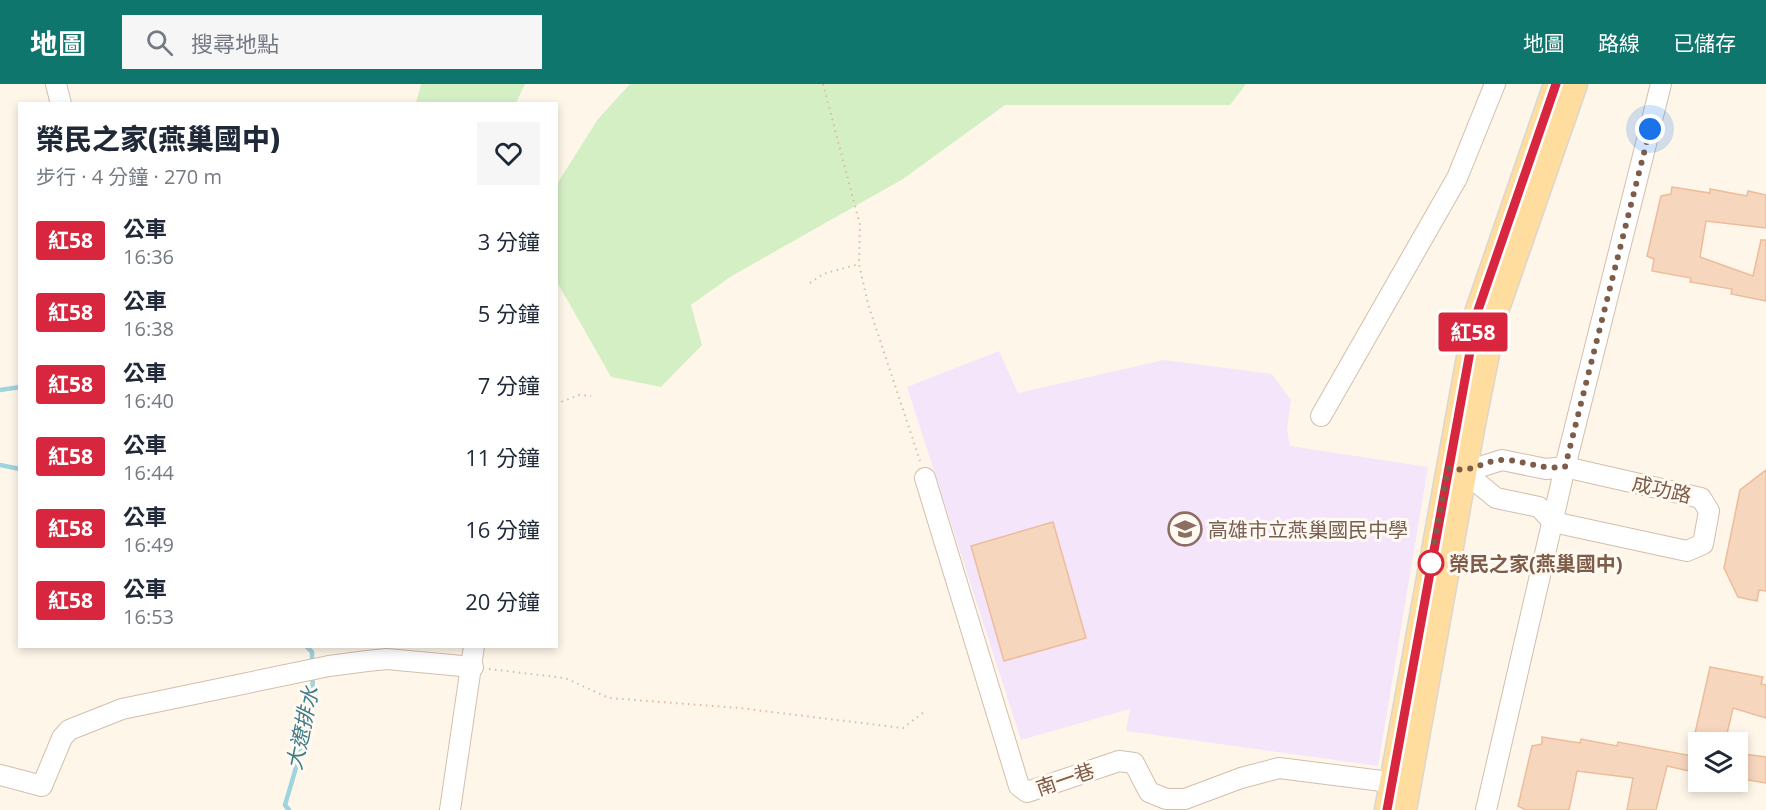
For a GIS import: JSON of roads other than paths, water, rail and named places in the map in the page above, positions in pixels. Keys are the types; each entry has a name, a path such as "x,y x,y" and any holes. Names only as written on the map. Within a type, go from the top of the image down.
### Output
{"main road":[{"path":"1387,810 1400,783 1421,671 1456,470 1477,313 1556,84"},
{"path":"1456,470 1495,315 1575,84"},
{"path":"1400,783 1404,810"}],"lane":[{"path":"56,84 60,102"},
{"path":"1321,416 1457,178 1495,84"},
{"path":"1486,810 1565,467 1661,84"},
{"name":"成功路","path":"1502,460 1546,469 1565,467 1701,498 1709,511 1703,544 1687,551 1553,522 1539,507 1496,498 1456,470 1502,460"},
{"name":"南一巷","path":"925,478 1019,786 1027,792 1119,761 1134,763 1149,792 1166,799 1185,799 1241,778 1279,768 1400,783"},
{"path":"450,810 474,648"},
{"path":"0,775 42,786 62,738 69,730 133,707 329,666 387,659 472,667"}],"waterway":[{"path":"0,390 18,387"},
{"name":"大遼排水","path":"0,465 18,469"},
{"name":"大遼排水","path":"308,648 312,652 312,665"},
{"name":"大遼排水","path":"289,810 285,805 307,723 313,673"}],"place":[{"name":"高雄市立燕巢國民中學","path":"1185,529"},
{"name":"榮民之家(燕巢國中)","path":"1431,563"}]}
